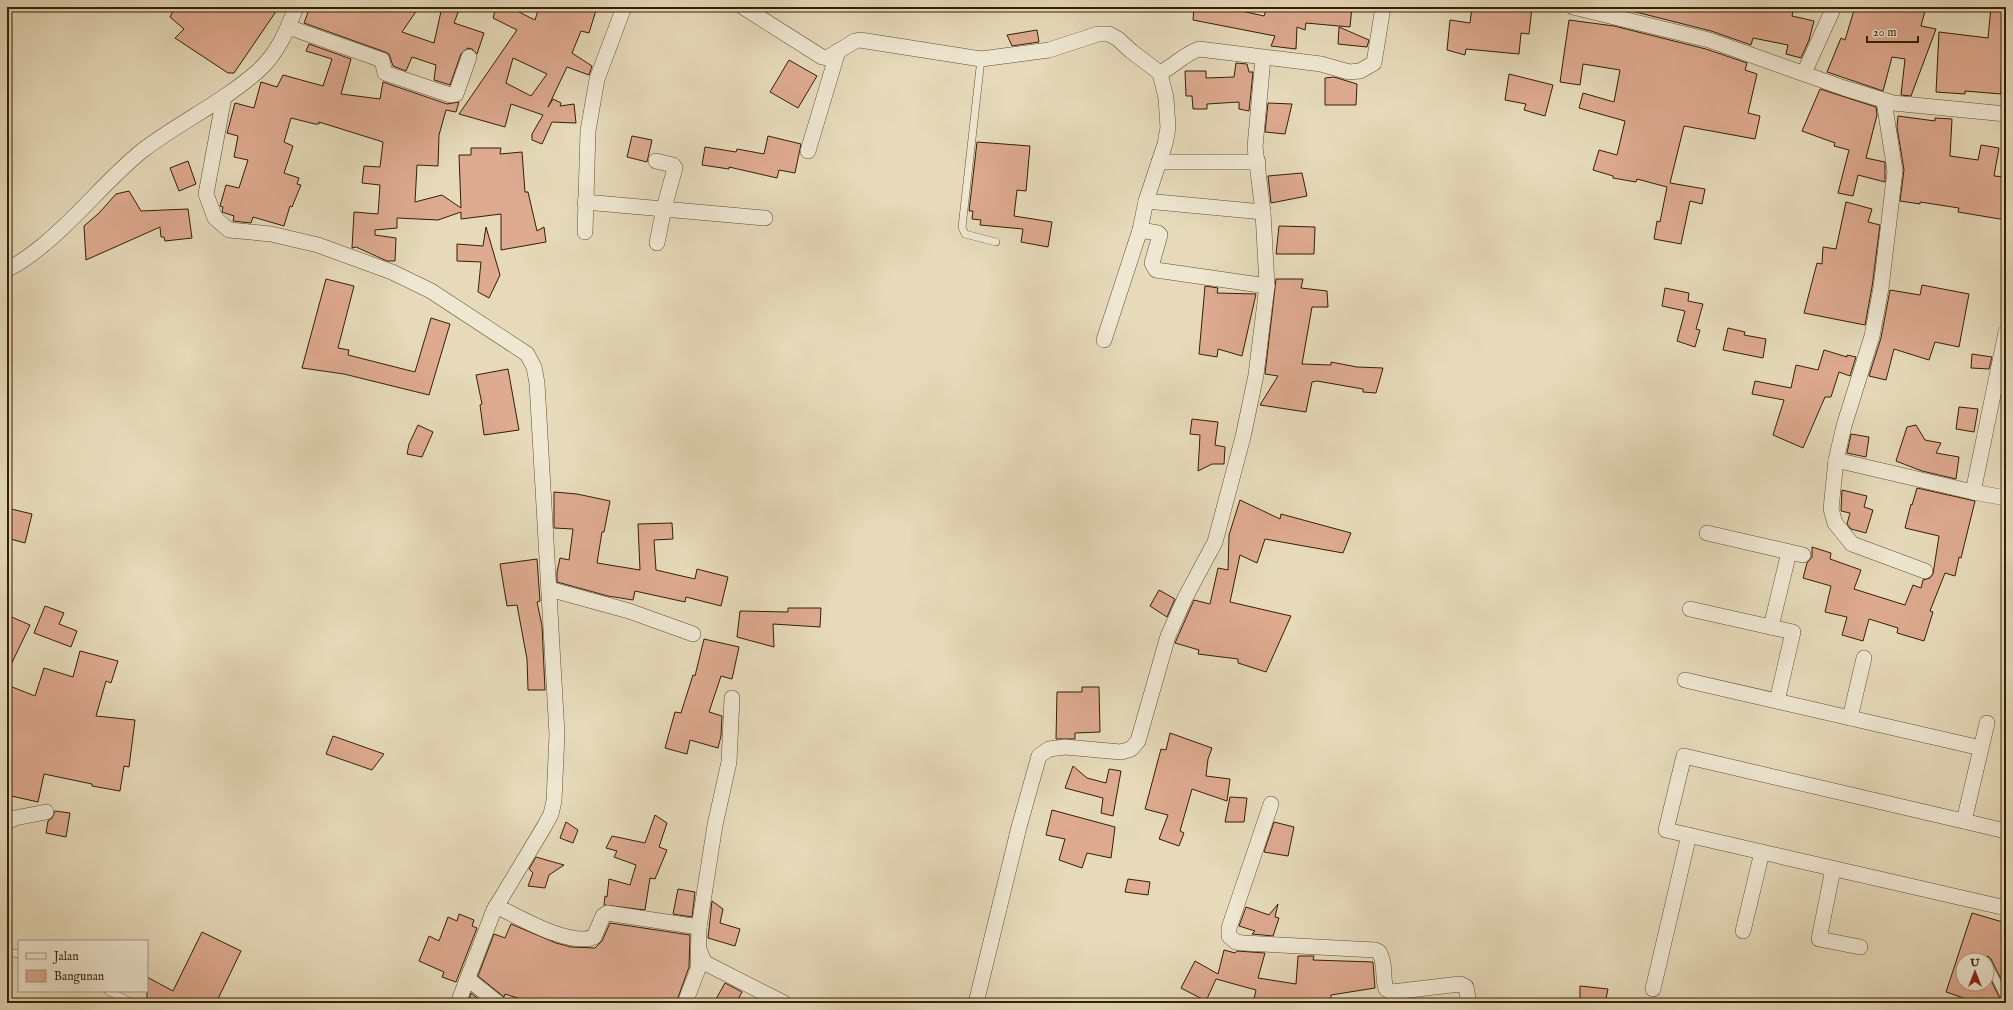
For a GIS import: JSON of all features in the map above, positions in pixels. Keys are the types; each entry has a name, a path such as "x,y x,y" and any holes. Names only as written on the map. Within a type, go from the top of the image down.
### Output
{"street":[{"path":"7,269 35,252 64,228 98,191 142,151 177,125 224,97 258,71 274,53 288,27 296,7"},
{"path":"585,232 588,131 598,79 624,7"},
{"path":"743,7 822,58 827,58 855,40 981,59 1049,50 1098,34 1109,34 1118,38 1131,51 1160,73 1166,98 1168,128 1146,201 1140,230 1104,340"},
{"path":"1160,73 1173,67 1189,52 1199,49 1321,64 1349,72 1360,71 1374,63 1384,7"},
{"path":"1572,7 1601,10 1709,40 1884,101 2006,114"},
{"path":"1804,73 1834,7"},
{"path":"288,27 382,60 385,73 450,95 456,94 469,58"},
{"path":"808,151 838,51"},
{"path":"976,1003 1019,827 1039,756 1049,749 1065,747 1121,752 1131,749 1138,741 1168,636 1185,598 1215,542 1243,436 1256,374 1267,286 1264,212 1255,147 1263,58"},
{"path":"224,97 206,194 215,218 229,230 271,234 318,246 392,272 432,291 527,354 534,367 537,383 557,734 554,801 551,814 544,827 496,906 458,1003"},
{"path":"1884,101 1895,171 1882,280 1872,336 1844,426 1836,460 1830,509 1835,523 1852,544 1925,571"},
{"path":"656,161 673,165 675,168 664,208 657,244"},
{"path":"1159,162 1258,162"},
{"path":"1146,201 1264,212"},
{"path":"585,202 765,218"},
{"path":"1140,230 1158,233 1160,235 1152,263 1156,270 1267,286"},
{"path":"1973,492 2006,332"},
{"path":"1836,460 1973,492 2006,498"},
{"path":"1708,533 1796,554 1771,627"},
{"path":"549,588 629,611 693,634"},
{"path":"1690,609 1793,632 1777,701"},
{"path":"1850,718 1864,658"},
{"path":"1685,680 1981,748"},
{"path":"685,1003 693,987 698,969 698,957 700,952 699,926 713,832 729,762 732,698"},
{"path":"1964,821 1987,723"},
{"path":"2006,831 1684,756 1666,830 2006,908"},
{"path":"1271,804 1229,928 1229,936 1236,942 1243,943 1375,950 1382,956 1384,983 1386,988 1392,992 1460,984 1466,987 1469,1003"},
{"path":"7,822 15,818 46,812"},
{"path":"1653,989 1688,835"},
{"path":"1743,931 1762,852"},
{"path":"1833,869 1819,939 1860,948"},
{"path":"496,906 538,926 562,935 581,939 589,939 594,937 603,916 607,913 699,926"},
{"path":"700,952 705,963 784,1003"},
{"path":"468,979 498,1003"}],"lane":[{"path":"981,59 962,227 965,234 996,242"},
{"path":"7,952 18,954"},
{"path":"1995,977 2006,1000"},
{"path":"110,992 133,1003"}],"building":[{"path":"175,7 279,7 234,73 228,73 175,38 184,29 170,17"},
{"path":"310,7 419,7 402,32 434,43 442,7 460,7 454,23 484,33 477,54 472,49 468,48 461,54 450,85 434,80 436,65 412,57 406,71 393,66 389,54 385,52 304,23"},
{"path":"496,7 515,10 535,20 539,7 597,7 589,33 581,31 572,53 592,66 589,75 567,67 548,107 553,99 561,103 560,106 574,104 576,123 552,122 542,144 532,140 532,134 543,115 511,104 505,127 459,114 517,30 493,18","holes":["513,58 547,74 531,96 506,83"]},
{"path":"1194,7 1224,7 1264,16 1267,7 1352,7 1350,27 1306,23 1305,30 1297,27 1296,49 1271,46 1275,36 1193,20"},
{"path":"1472,7 1532,8 1529,34 1521,33 1519,54 1466,49 1465,55 1447,50 1450,20 1470,23"},
{"path":"1616,7 1743,7 1771,11 1772,7 1794,7 1792,16 1814,21 1809,40 1801,58 1786,54 1788,45 1753,38 1751,45 1711,31"},
{"path":"1855,7 1926,7 1921,26 1936,29 1911,96 1901,95 1905,59 1892,57 1883,91 1827,72 1841,38 1845,40"},
{"path":"1991,7 2006,7 2002,30 2001,94 1965,91 1965,94 1936,92 1939,32 1988,38"},
{"path":"1569,20 1614,26 1706,49 1747,63 1745,70 1757,74 1748,113 1760,116 1755,139 1684,126 1670,183 1705,189 1702,204 1690,201 1681,244 1654,239 1657,221 1660,222 1667,187 1637,179 1636,182 1613,178 1613,176 1593,170 1599,150 1617,155 1625,121 1579,108 1583,93 1614,102 1620,70 1583,64 1580,85 1560,82"},
{"path":"1339,27 1369,40 1367,47 1338,44"},
{"path":"1037,30 1039,42 1012,46 1007,35"},
{"path":"309,44 351,59 341,94 380,99 383,82 447,104 459,102 456,112 446,110 439,135 438,166 417,165 415,202 442,195 461,208 459,155 471,155 471,148 501,148 500,154 522,152 525,192 528,192 537,231 544,227 546,242 501,250 501,214 461,219 461,212 438,220 397,218 397,228 375,230 375,235 396,238 395,261 387,261 356,247 352,248 354,212 378,214 380,185 362,183 364,166 380,167 383,142 319,122 319,124 315,124 291,118 284,142 293,146 284,173 299,178 297,184 301,185 292,207 290,206 284,226 253,217 251,223 233,221 234,216 222,212 223,207 220,206 226,185 239,188 248,160 234,157 238,136 227,133 235,103 254,108 261,82 277,87 283,75 323,86 332,59 306,51"},
{"path":"789,60 817,76 798,108 770,92"},
{"path":"1236,63 1247,64 1249,72 1253,72 1249,111 1239,109 1239,102 1207,104 1207,109 1193,109 1192,96 1186,96 1185,71 1206,71 1206,78 1234,77"},
{"path":"1509,74 1553,85 1545,116 1524,110 1526,104 1505,100"},
{"path":"1334,77 1357,84 1356,105 1325,105 1325,78"},
{"path":"1820,89 1876,107 1877,115 1866,158 1885,162 1885,182 1858,175 1853,196 1838,193 1849,150 1834,146 1835,143 1802,131"},
{"path":"1268,103 1292,104 1285,134 1265,132"},
{"path":"1898,116 1935,121 1935,118 1952,119 1950,156 1978,160 1981,145 1999,148 1994,176 2006,177 2006,220 1958,212 1959,208 1920,202 1920,204 1900,201 1904,170 1897,127"},
{"path":"632,136 652,140 647,162 627,157"},
{"path":"768,136 801,144 795,173 779,170 777,178 729,167 729,169 702,165 705,147 736,152 737,149 764,154"},
{"path":"977,142 1030,146 1026,191 1017,190 1014,216 1052,222 1048,247 1021,242 1023,229 980,225 981,220 972,219 973,211 969,211"},
{"path":"188,161 196,184 179,191 170,168"},
{"path":"1302,173 1307,196 1271,203 1268,176"},
{"path":"129,191 141,211 188,209 192,238 165,241 164,237 161,237 160,227 86,260 84,226 99,213 116,194"},
{"path":"1846,202 1872,209 1868,222 1880,225 1872,287 1865,325 1804,313 1817,263 1822,264 1823,247 1836,249"},
{"path":"1279,226 1315,227 1314,254 1276,254"},
{"path":"486,227 500,275 489,298 478,292 481,262 457,261 457,244 483,246"},
{"path":"326,279 354,286 338,348 349,350 348,355 415,372 431,318 450,324 429,395 344,374 302,368"},
{"path":"1276,279 1303,279 1301,288 1327,291 1328,307 1312,307 1302,364 1331,365 1331,362 1357,367 1383,368 1376,393 1363,392 1363,389 1317,381 1312,382 1306,412 1260,405 1278,376 1265,374"},
{"path":"1922,285 1969,294 1959,347 1935,342 1929,360 1894,349 1886,380 1869,376 1881,338 1890,290 1920,295"},
{"path":"1205,286 1218,288 1217,293 1256,294 1242,356 1218,349 1217,357 1199,354"},
{"path":"1665,288 1689,293 1688,301 1703,304 1696,329 1700,330 1695,347 1677,341 1685,311 1662,306"},
{"path":"1728,328 1745,332 1744,335 1766,339 1763,358 1723,350"},
{"path":"1824,350 1847,357 1847,355 1856,357 1850,376 1839,372 1831,397 1825,397 1803,448 1773,435 1784,400 1752,394 1755,381 1791,388 1796,365 1818,370"},
{"path":"1972,354 1992,357 1989,369 1971,368"},
{"path":"508,369 519,430 484,435 480,405 482,404 476,375"},
{"path":"1959,407 1978,409 1974,432 1956,429"},
{"path":"1192,419 1218,422 1215,445 1225,447 1224,464 1212,464 1198,471 1200,435 1190,434"},
{"path":"418,425 433,432 422,457 407,454 409,444"},
{"path":"1916,425 1925,440 1941,443 1936,453 1959,457 1956,479 1922,471 1896,461 1907,427"},
{"path":"1851,434 1869,437 1866,457 1847,453"},
{"path":"1917,488 1975,501 1955,576 1945,573 1930,611 1933,612 1924,641 1897,633 1898,628 1869,619 1863,641 1842,635 1847,617 1825,612 1831,586 1803,578 1807,563 1812,557 1812,547 1831,553 1830,559 1861,570 1854,589 1905,605 1913,585 1921,588 1923,580 1930,578 1933,574 1939,536 1905,528"},
{"path":"1842,490 1867,496 1864,507 1873,510 1866,533 1851,529 1847,524 1850,513 1841,511"},
{"path":"554,492 577,494 610,501 604,532 602,532 597,563 640,570 638,524 672,523 673,539 654,540 656,570 695,579 697,569 728,577 721,606 686,597 685,602 635,591 633,600 608,596 557,582 557,572 560,558 569,560 573,529 554,528"},
{"path":"1240,500 1280,519 1281,514 1351,533 1343,553 1265,539 1257,563 1240,555 1230,602 1291,616 1266,672 1238,663 1238,659 1198,654 1199,650 1175,643 1194,600 1210,604 1218,568 1228,570 1229,535"},
{"path":"7,508 32,514 25,543 7,538"},
{"path":"537,559 540,601 537,602 542,626 545,690 528,690 527,659 517,605 507,606 500,564"},
{"path":"1159,590 1175,599 1167,617 1150,606"},
{"path":"45,606 64,613 59,624 77,631 71,647 34,633"},
{"path":"788,608 821,608 820,627 773,624 774,647 737,637 740,611 788,612"},
{"path":"7,615 30,625 7,673"},
{"path":"704,639 739,647 732,679 721,676 709,712 722,716 721,736 718,748 690,740 687,754 665,748 675,712 681,713 693,675 695,676"},
{"path":"80,651 118,661 111,683 106,681 96,716 135,720 129,767 124,766 120,791 92,786 92,784 44,774 38,802 7,795 7,685 35,696 44,668 73,677"},
{"path":"1082,687 1099,687 1100,732 1075,733 1075,739 1056,739 1057,692 1082,692"},
{"path":"1170,733 1212,748 1208,759 1206,776 1230,779 1227,801 1192,789 1180,831 1184,833 1179,846 1159,839 1168,815 1145,809 1161,749 1166,750"},
{"path":"333,736 384,754 372,770 326,754"},
{"path":"1073,766 1087,778 1106,783 1109,769 1121,771 1113,816 1101,813 1103,798 1065,788"},
{"path":"1230,797 1247,798 1244,822 1225,822"},
{"path":"1052,810 1115,827 1111,858 1087,853 1082,868 1059,860 1065,839 1046,835"},
{"path":"55,811 70,813 66,837 46,833 48,821 52,818"},
{"path":"655,815 667,823 659,847 667,850 655,879 650,878 645,910 604,905 605,896 607,897 609,879 630,885 636,865 614,857 617,851 606,848 612,836 645,843"},
{"path":"566,822 578,830 573,843 560,838"},
{"path":"1274,822 1294,827 1288,856 1264,852"},
{"path":"536,857 564,865 549,875 545,888 528,886 533,873 529,869"},
{"path":"1128,879 1150,882 1148,895 1125,892"},
{"path":"678,889 695,892 692,917 673,914"},
{"path":"712,901 723,909 720,923 740,929 735,946 708,938"},
{"path":"1278,904 1275,917 1279,918 1273,936 1252,934 1255,931 1239,926 1246,907 1269,915"},
{"path":"1972,913 2006,923 2006,989 1995,967 1995,952 1959,952"},
{"path":"459,914 474,920 472,926 477,928 456,982 442,977 444,972 419,961 429,936 439,941 448,917 457,921"},
{"path":"610,923 690,935 689,967 676,1003 533,1003 505,994 504,997 478,976 494,934 505,938 511,924 556,943 571,947 595,948 602,941"},
{"path":"202,932 241,951 216,1003 147,1003 148,978 173,991"},
{"path":"1224,950 1235,953 1237,951 1265,953 1258,978 1296,984 1298,956 1314,956 1313,960 1373,962 1375,988 1331,995 1331,1003 1253,1003 1256,990 1216,979 1206,1001 1181,988 1195,961 1218,974"},
{"path":"1955,965 1955,992 1995,992 1995,989 2002,1003 1978,1003 1946,992"},
{"path":"725,983 742,992 736,1003 724,1003 716,999"},
{"path":"1580,986 1608,989 1605,1003 1580,1003"},
{"path":"471,993 481,1001 480,1003 468,1003"}]}
